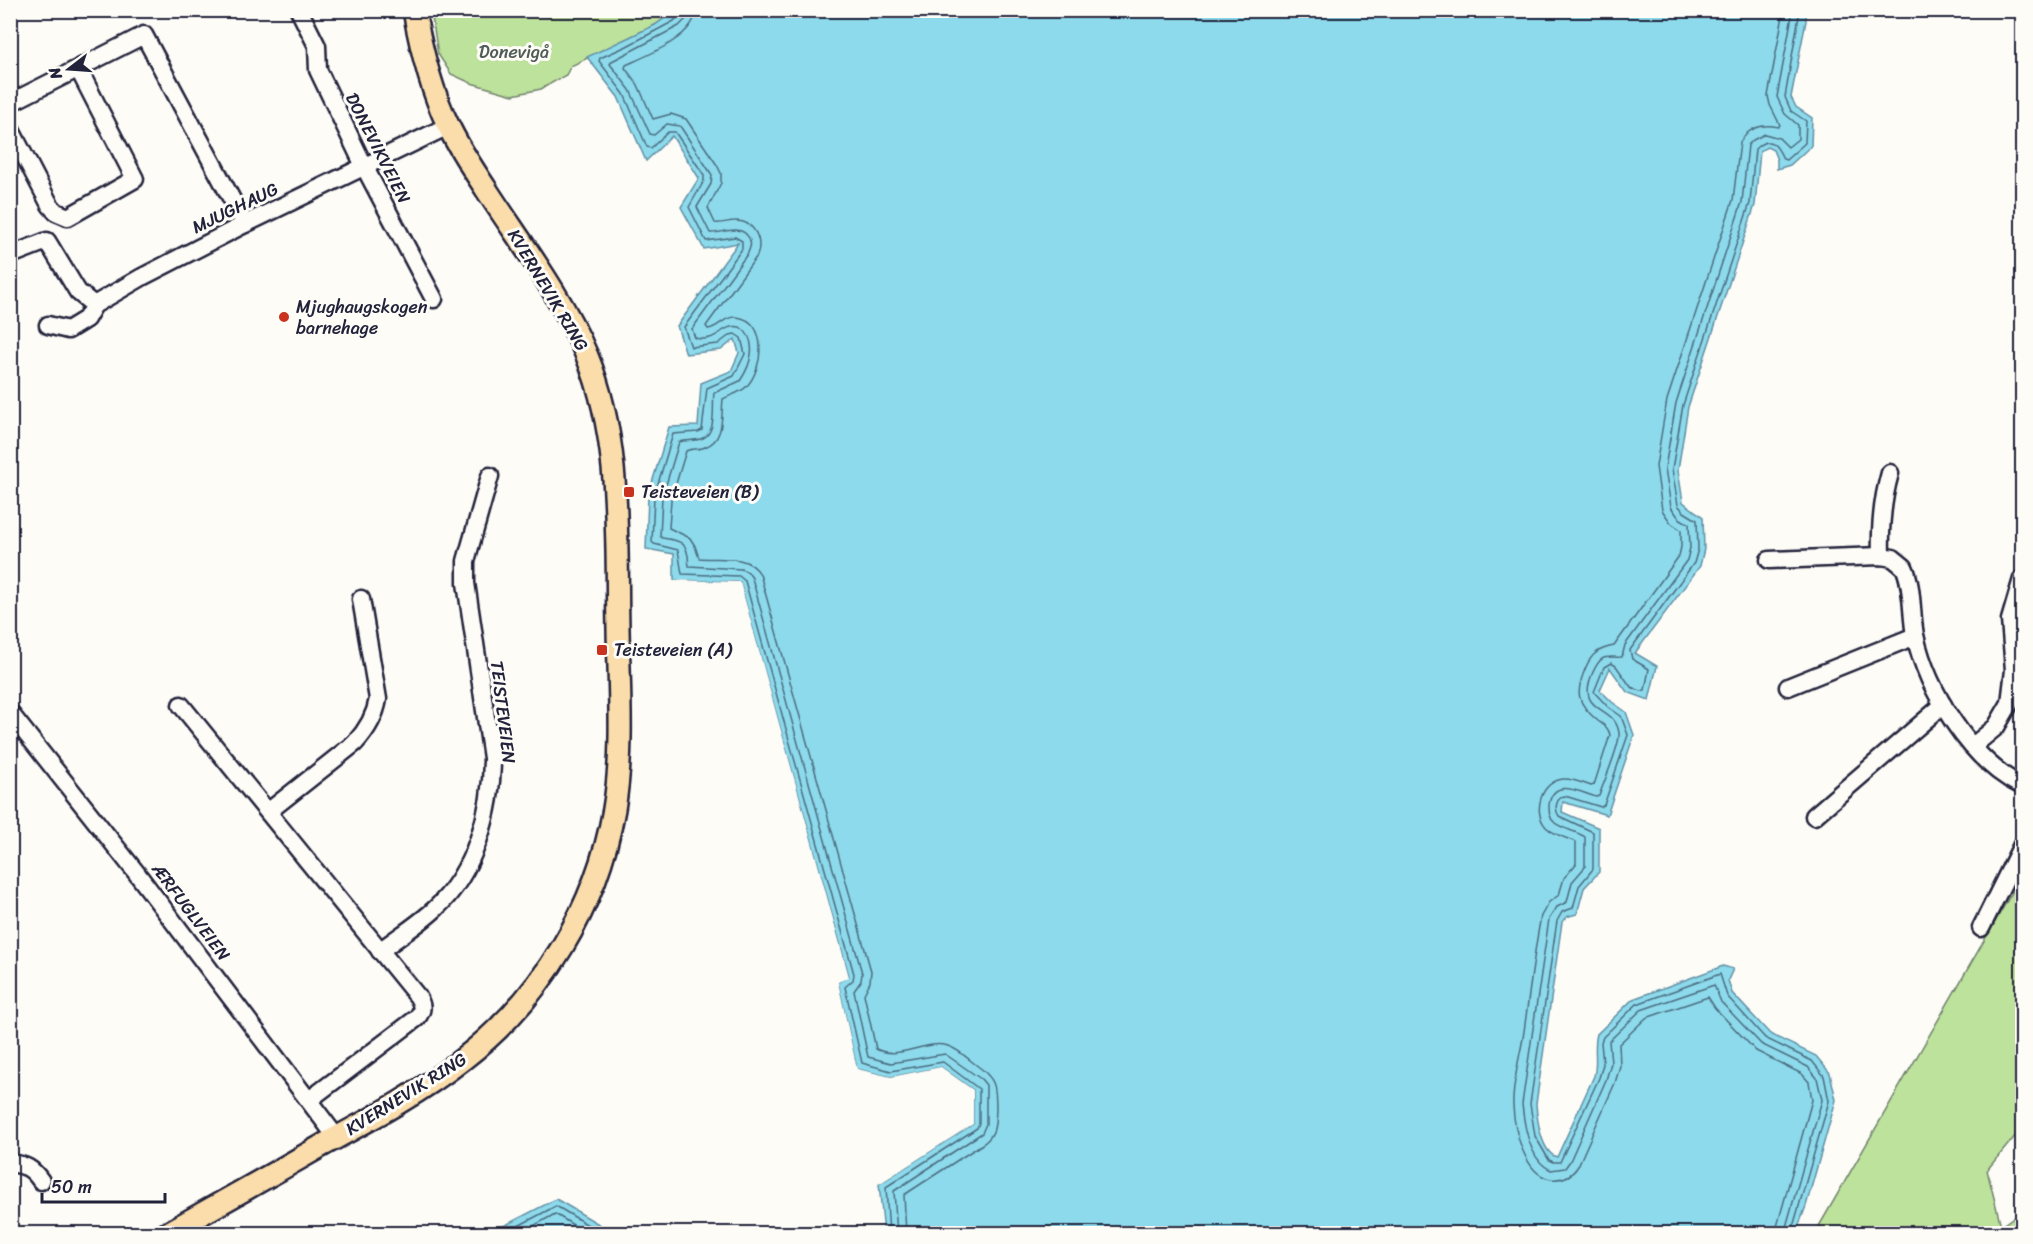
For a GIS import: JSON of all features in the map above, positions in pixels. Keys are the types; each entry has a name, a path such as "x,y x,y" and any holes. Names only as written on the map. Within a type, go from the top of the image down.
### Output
{"main road":[{"name":"KVERNEVIK RING","path":"166,1233 337,1138 432,1081 491,1037 535,989 575,925 592,886 605,847 614,808 620,727 614,478 611,449 597,384 578,336 565,312 448,126 432,83 414,10"}],"street":[{"name":"DONEVIKVEIEN","path":"299,10 317,46 318,70 364,166 434,299"},
{"path":"10,103 144,36 245,224"},
{"path":"10,128 50,205 56,212 68,217 135,179 79,70"},
{"name":"MJUGHAUG","path":"48,325 68,330 86,319 94,305 142,277 245,224 448,126"},
{"path":"10,253 16,253 47,241 78,292 94,305"},
{"path":"1881,556 1880,530 1883,497 1890,473"},
{"name":"TEISTEVEIEN","path":"380,951 436,909 454,887 471,856 486,820 492,785 492,758 466,583 466,561 490,476"},
{"path":"1769,560 1881,556 1893,558 1906,570 1915,636 1928,673 1943,705 1973,746 1992,765 2022,786"},
{"path":"1973,746 1996,727 2010,703 2014,670 2010,620 2022,579"},
{"path":"269,811 355,743 367,730 375,712 378,699 361,599"},
{"path":"1788,687 1915,636"},
{"path":"181,705 418,997 422,1006 422,1011 417,1018 309,1101"},
{"path":"1814,816 1943,705"},
{"name":"ÆRFUGLVEIEN","path":"10,712 337,1138"},
{"path":"1981,928 2022,845"},
{"path":"10,1163 27,1166 41,1181"}],"green space":[{"name":"Donevigå","path":"431,11 676,11 655,25 571,66 566,75 541,89 513,95 471,83 451,74 438,54"},
{"path":"2022,875 2022,1128 1987,1170 2001,1226 2022,1211 2022,1233 1815,1233"}],"water":[{"path":"676,10 1806,11 1791,97 1796,107 1812,118 1811,146 1790,165 1777,169 1777,160 1773,150 1767,147 1760,151 1755,205 1688,407 1678,470 1683,502 1703,517 1704,549 1700,566 1635,653 1657,666 1649,700 1627,692 1610,668 1600,690 1626,712 1634,735 1607,815 1563,802 1562,812 1599,828 1599,872 1584,888 1577,914 1566,917 1562,922 1536,1104 1544,1142 1547,1149 1557,1157 1594,1076 1597,1034 1633,999 1723,966 1733,969 1728,980 1732,993 1770,1034 1816,1056 1830,1073 1836,1100 1806,1206 1796,1233 884,1233 879,1184 973,1124 973,1090 941,1067 891,1077 857,1069 838,982 849,976 740,582 674,580 674,554 646,549 648,496 669,427 698,426 701,383 731,371 739,353 735,339 721,350 686,354 677,326 738,243 704,249 681,207 699,178 672,136 646,161 618,97 587,57 655,25"},
{"path":"556,1199 614,1233 490,1233"}],"pier":[{"path":"674,580 740,582 849,977 838,982 857,1069 891,1077 941,1067 973,1090 973,1124 879,1184 878,1181 970,1122 970,1092 941,1070 891,1080 855,1070 835,982 845,975 737,585 674,583"}],"place":[{"name":"Mjughaugskogen barnehage","path":"284,317"},
{"name":"Teisteveien (B)","path":"629,492"},
{"name":"Teisteveien (A)","path":"602,650"}]}
